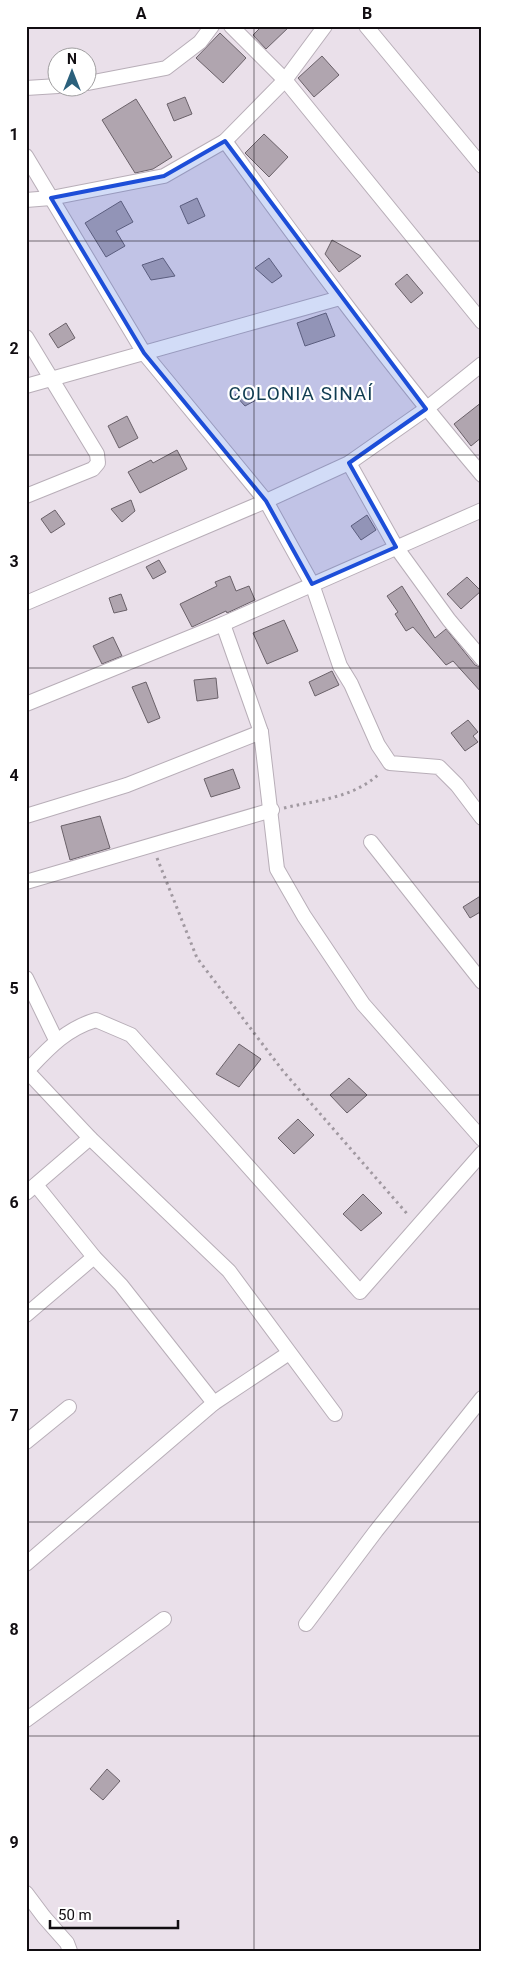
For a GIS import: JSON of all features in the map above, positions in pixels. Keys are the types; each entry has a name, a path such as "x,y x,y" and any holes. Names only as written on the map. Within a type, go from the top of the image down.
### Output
{"street":[{"path":"98,81 166,68 200,42 212,26"},
{"path":"231,26 285,80 482,322"},
{"path":"26,200 51,198 164,176 225,141 285,80 325,26"},
{"path":"366,26 482,166"},
{"path":"26,88 48,87"},
{"path":"225,141 340,298 426,409 482,475"},
{"path":"26,156 144,353 266,501 312,584 340,666 351,684 378,745 390,763 439,767 457,785 482,818"},
{"path":"26,386 340,298"},
{"path":"26,337 97,454 98,463 92,468 26,496"},
{"path":"26,603 266,501 349,463 426,409 482,364"},
{"path":"349,463 396,546 449,620 482,659"},
{"path":"26,704 223,624 396,546 482,510"},
{"path":"223,624 261,732 272,810 277,869 304,916 363,1004 482,1139"},
{"path":"26,816 127,785 261,732"},
{"path":"26,882 272,810"},
{"path":"371,842 482,982"},
{"path":"26,978 56,1040"},
{"path":"335,1414 229,1271 90,1138 27,1072 56,1040 80,1024 96,1020 132,1035 360,1292 482,1153"},
{"path":"90,1138 31,1189 121,1285 214,1403"},
{"path":"26,1315 94,1257"},
{"path":"26,1564 214,1403 289,1352"},
{"path":"306,1624 376,1531 482,1398"},
{"path":"26,1442 69,1407"},
{"path":"26,1720 164,1619"},
{"path":"26,1893 67,1943 70,1951"}],"path":[{"path":"272,810 350,794 372,780 390,763"},
{"path":"153,846 197,958 282,1071 418,1226"}],"highlighted area":[{"path":"225,141 426,409 349,463 396,547 312,584 266,501 144,353 51,198 164,176"}],"building":[{"path":"262,26 290,26 266,49 253,35"},
{"path":"220,33 246,58 223,83 196,58"},
{"path":"322,56 339,75 314,97 298,78"},
{"path":"185,97 192,114 174,121 167,104"},
{"path":"136,99 172,157 153,169 135,173 102,120"},
{"path":"264,134 288,157 269,177 245,153"},
{"path":"197,198 205,216 188,224 180,206"},
{"path":"121,201 133,222 116,231 125,246 106,257 85,223"},
{"path":"332,240 361,256 339,272 325,254"},
{"path":"163,258 175,276 151,280 142,265"},
{"path":"269,258 282,276 272,283 255,268"},
{"path":"407,274 423,293 411,303 395,284"},
{"path":"326,313 335,336 305,346 297,323"},
{"path":"66,323 75,338 58,348 49,334"},
{"path":"251,387 258,399 245,406 235,395"},
{"path":"482,402 482,437 471,446 454,424"},
{"path":"127,416 138,438 119,448 108,426"},
{"path":"177,450 187,469 140,493 128,472 151,460 153,463"},
{"path":"131,500 135,511 122,522 111,509"},
{"path":"55,510 65,524 51,533 41,519"},
{"path":"367,515 376,530 361,540 351,526"},
{"path":"159,560 166,572 153,579 146,567"},
{"path":"230,576 236,591 249,586 255,600 192,627 180,604 217,586 215,582"},
{"path":"467,577 481,591 461,609 447,594"},
{"path":"402,586 435,638 446,629 475,665 482,668 482,693 453,661 446,665 413,627 406,631 395,614 398,612 387,596"},
{"path":"121,594 127,610 114,613 109,598"},
{"path":"284,620 298,651 267,664 253,633"},
{"path":"113,637 122,656 102,664 93,646"},
{"path":"332,671 339,685 315,696 309,682"},
{"path":"216,678 218,698 197,701 194,680"},
{"path":"146,682 160,718 148,723 132,687"},
{"path":"468,720 478,732 473,736 478,742 465,751 451,733"},
{"path":"233,769 240,788 211,797 204,779"},
{"path":"100,816 110,848 70,860 61,826"},
{"path":"482,895 482,911 470,918 463,907"},
{"path":"239,1044 261,1059 239,1087 216,1074"},
{"path":"349,1078 367,1095 347,1113 330,1095"},
{"path":"298,1119 314,1135 294,1154 278,1138"},
{"path":"363,1194 382,1213 361,1231 343,1214"},
{"path":"107,1769 120,1781 103,1800 90,1789"}],"district":[{"name":"COLONIA SINAÍ","path":"301,393"}]}
